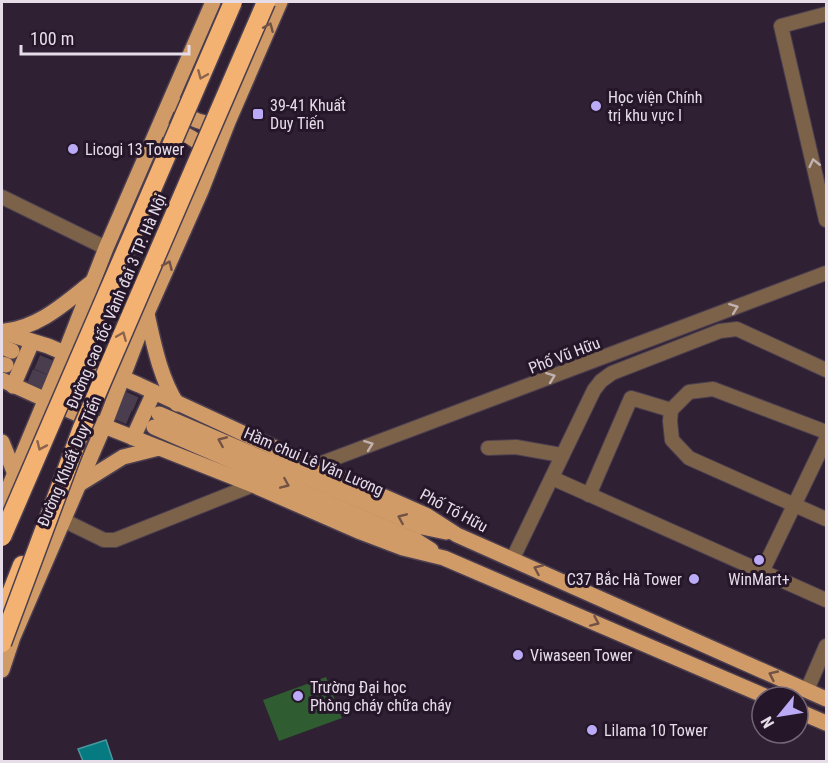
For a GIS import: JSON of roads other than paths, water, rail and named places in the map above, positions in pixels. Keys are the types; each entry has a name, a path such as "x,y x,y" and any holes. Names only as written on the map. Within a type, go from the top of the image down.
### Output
{"highway":[{"name":"Đường cao tốc Vành đai 3 TP. Hà Nội","path":"2,537 233,2"},
{"name":"Đường cao tốc Vành đai 3 TP. Hà Nội","path":"2,616 266,2"},
{"path":"5,638 82,428"}],"main road":[{"path":"2,504 95,280 106,248 213,2"},
{"name":"Đường Khuất Duy Tiến","path":"2,670 5,638 63,520 104,426 147,313 280,2"},
{"path":"172,95 181,110 192,119 208,123 228,122"},
{"path":"157,131 187,134 214,159"},
{"path":"2,332 30,326 95,280"},
{"path":"147,313 160,367 177,404"},
{"name":"Phố Tố Hữu","path":"2,332 65,353 123,378 426,515 457,535 796,685"},
{"path":"32,342 6,365 46,400 358,531 403,548 444,558 750,690"},
{"path":"133,438 154,392"},
{"name":"Hầm chui Lê Văn Lương","path":"444,558 417,541 157,421 422,526 457,535"},
{"path":"2,442 15,474"},
{"path":"78,485 123,457 161,447"},
{"name":"Phố Tố Hữu","path":"810,691 826,699"},
{"path":"810,716 826,723"}],"street":[{"path":"826,14 782,26 826,220"},
{"path":"2,197 106,248"},
{"name":"Phố Vũ Hữu","path":"314,466 826,273"},
{"path":"513,558 561,455 594,390 601,381 628,365 737,328 826,370"},
{"path":"826,432 713,389 689,392 671,410 669,421 672,440 688,458 826,519"},
{"path":"590,495 631,398 671,410"},
{"path":"762,572 826,439"},
{"path":"488,448 516,447 561,455"},
{"path":"552,478 826,600"},
{"path":"63,520 104,540 115,540 253,485"},
{"path":"809,685 826,646"}],"tunnel":[{"path":"16,353 156,413"},
{"path":"9,367 153,427"}],"place":[{"name":"Học viện Chính trị khu vực I","path":"596,106"},
{"name":"39-41 Khuất Duy Tiến","path":"258,114"},
{"name":"Licogi 13 Tower","path":"73,149"},
{"name":"WinMart+","path":"759,560"},
{"name":"C37 Bắc Hà Tower","path":"694,579"},
{"name":"Viwaseen Tower","path":"518,655"},
{"name":"Trường Đại học Phòng cháy chữa cháy","path":"298,696"},
{"name":"Lilama 10 Tower","path":"592,730"}]}
